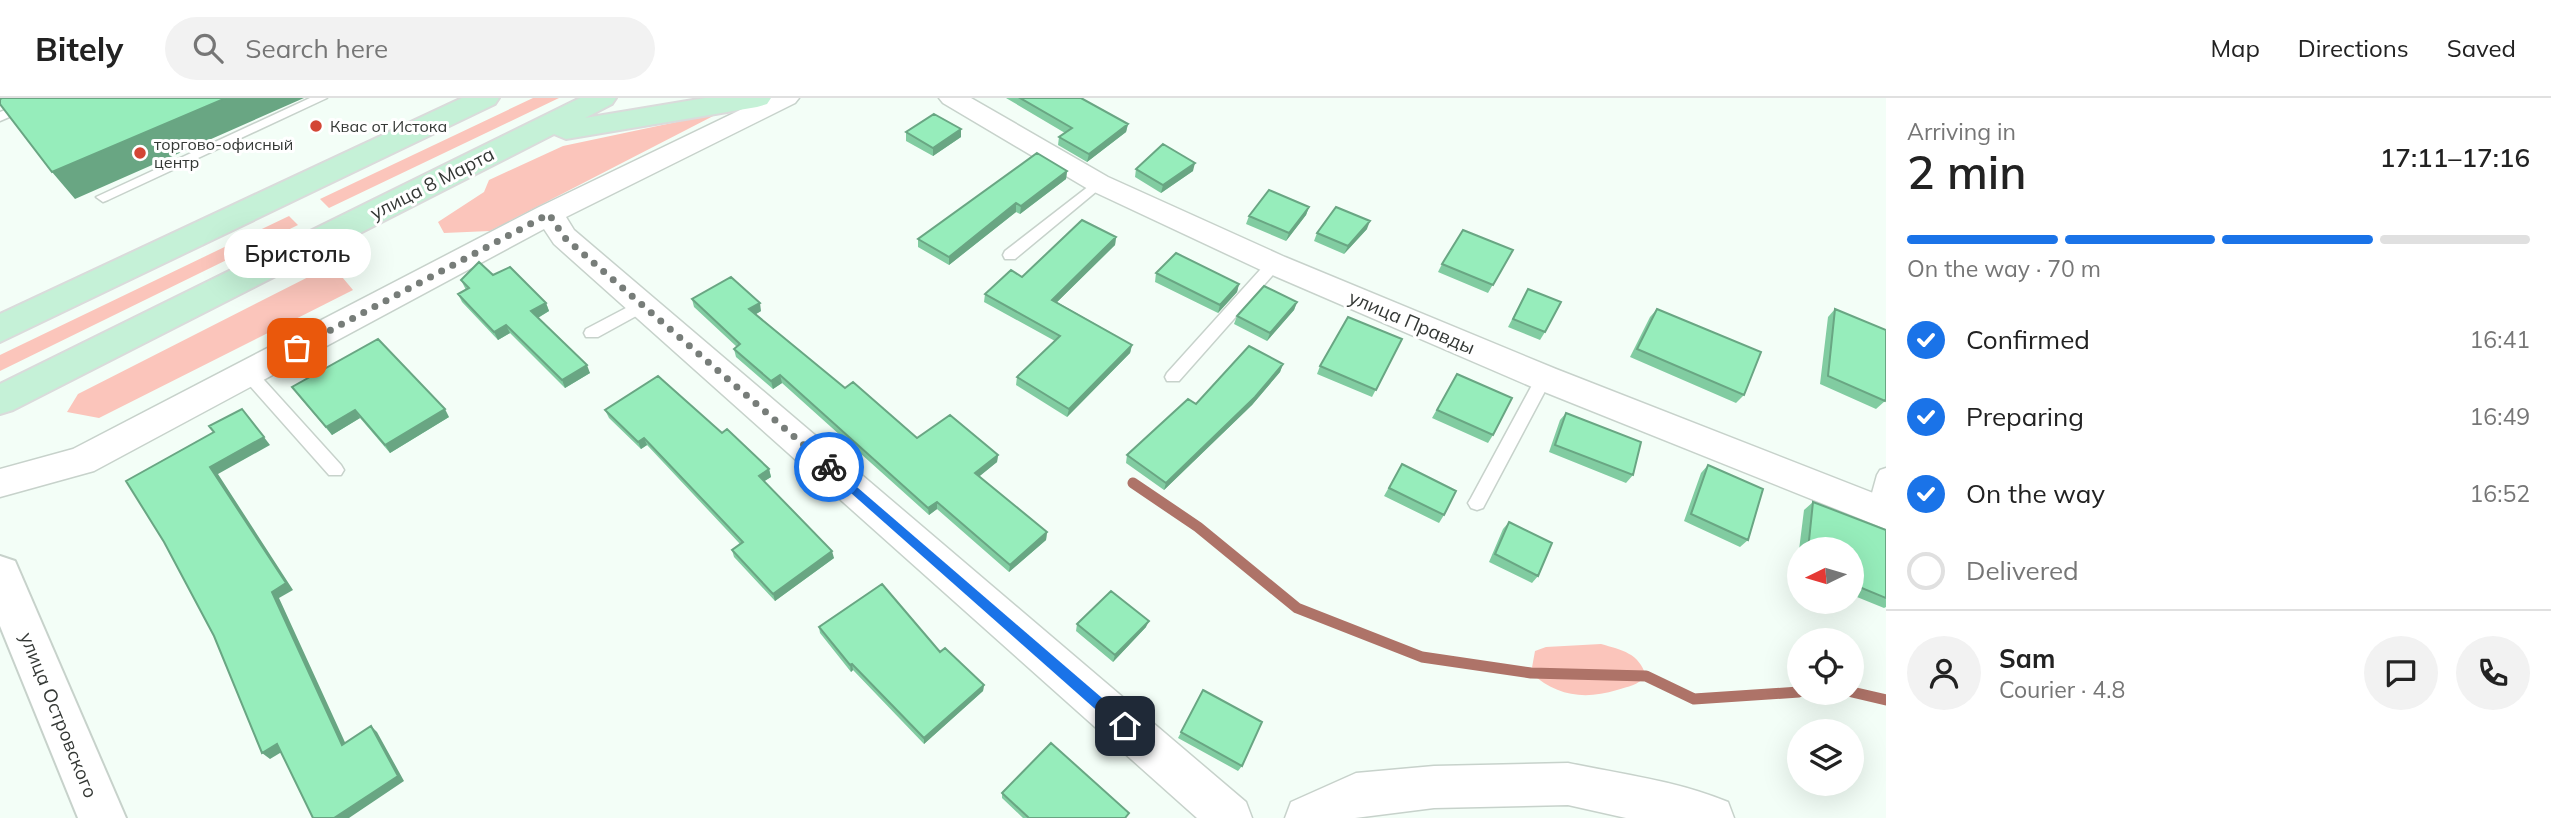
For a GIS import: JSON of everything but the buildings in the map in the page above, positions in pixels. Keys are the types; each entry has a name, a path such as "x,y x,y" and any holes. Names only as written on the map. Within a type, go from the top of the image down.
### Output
{"main road":[{"name":"улица 8 Марта","path":"0,400 602,98"},
{"path":"522,138 757,98"},
{"path":"0,329 464,102"}],"street":[{"path":"0,483 82,461 549,214 786,98"},
{"name":"улица Правды","path":"952,98 1098,183 1274,264 1544,378 1881,512"},
{"path":"549,214 564,237 1230,818"},
{"name":"улица Островского","path":"0,574 10,628 102,818"},
{"path":"1307,818 1356,795 1434,787 1568,784 1681,808 1712,818"}],"lane":[{"path":"0,117 47,98"},
{"path":"103,197 321,98"},
{"path":"1010,256 1098,183"},
{"path":"1173,377 1274,264"},
{"path":"592,333 643,305"},
{"path":"249,374 335,470"},
{"path":"1477,502 1544,378"},
{"path":"1881,512 1886,475"}],"shaded area":[{"path":"533,98 559,98 329,208 320,199"},
{"path":"719,113 490,231 444,233 438,222 484,192 489,180 563,146"},
{"path":"289,216 298,225 0,371 0,355"},
{"path":"332,265 353,290 99,418 67,412 78,394"},
{"path":"1601,644 1634,657 1646,676 1629,686 1605,693 1582,695 1551,687 1531,673 1535,651 1546,647"}],"waterway":[{"path":"1133,483 1198,527 1297,608 1422,657 1531,673 1646,676 1694,699 1787,693"},
{"path":"1864,695 1886,700"}],"way so far":[{"path":"297,348 549,214 564,237 829,467"}],"place":[{"name":"Квас от Истока","path":"316,126"},
{"name":"торгово-офисный центр","path":"140,153"},
{"name":"Бристоль","path":"297,348"}],"route":[{"path":"829,467 1125,726"}]}
